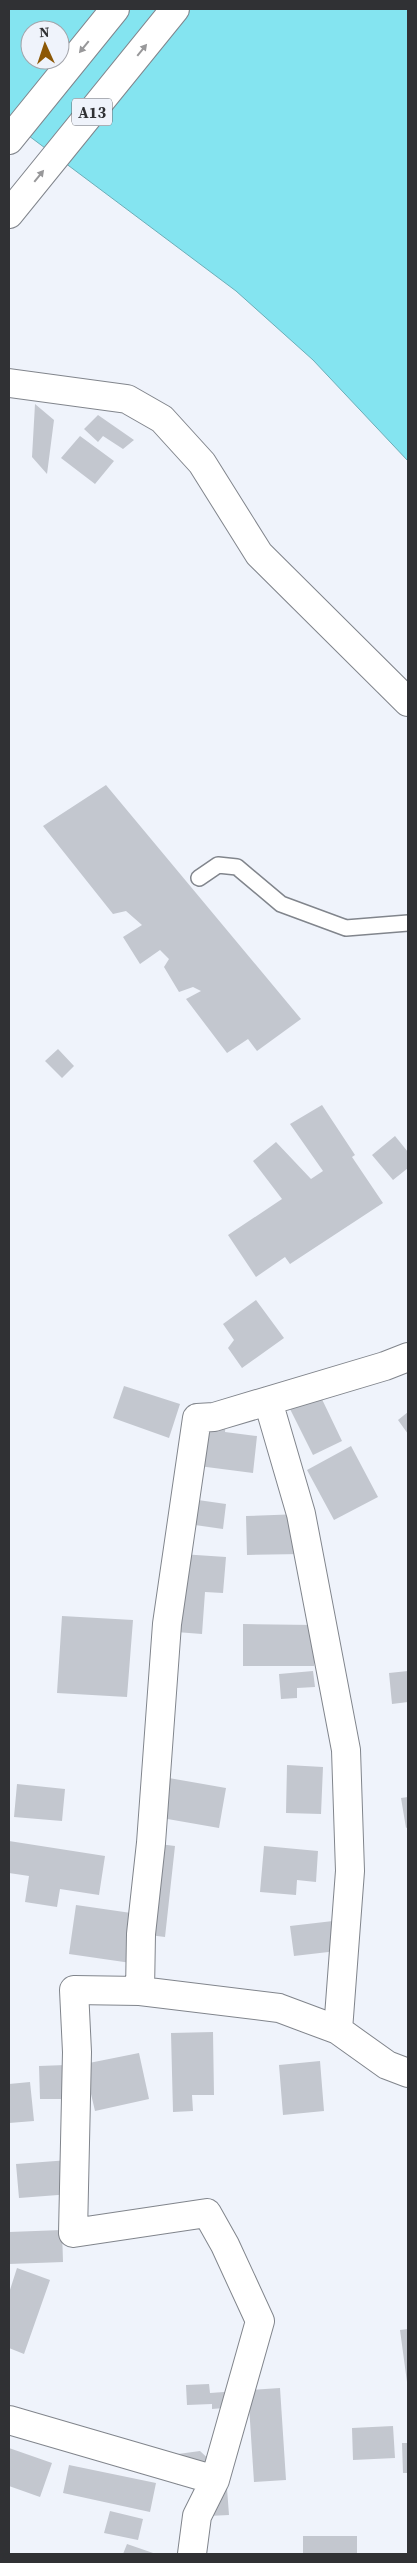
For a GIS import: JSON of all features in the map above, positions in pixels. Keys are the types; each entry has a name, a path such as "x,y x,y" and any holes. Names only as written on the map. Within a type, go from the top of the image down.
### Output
{"main road":[{"name":"A13","path":"9,140 115,9"},
{"name":"A13","path":"9,214 175,9"},
{"path":"9,383 126,399 162,419 202,463 259,554 408,702"},
{"path":"140,1991 141,1934 151,1843 166,1624 197,1418 214,1417 384,1366 408,1357"},
{"path":"268,1401 301,1514 346,1750 350,1871 338,2030"},
{"path":"192,2554 197,2516 215,2480 260,2321 225,2245 207,2213 73,2233 77,2061 74,1990 140,1991 279,2008 338,2030 387,2065 408,2073"},
{"path":"9,2420 215,2480"}],"lane":[{"path":"200,878 218,865 237,867 281,904 346,928 408,923"}],"water":[{"path":"9,9 408,9 408,461 313,360 236,291 9,121"}],"building":[{"path":"35,404 54,420 47,474 32,457"},
{"path":"98,415 134,440 123,449 103,436 98,442 84,429"},
{"path":"80,436 114,461 95,484 61,458"},
{"path":"106,785 301,1019 257,1051 248,1039 227,1053 186,999 201,991 193,987 179,992 164,967 169,959 160,950 140,964 123,937 142,925 126,911 113,914 43,826"},
{"path":"58,1049 74,1066 62,1078 45,1061"},
{"path":"322,1105 355,1155 352,1157 383,1203 290,1264 285,1257 256,1277 228,1235 282,1199 253,1161 276,1142 311,1179 323,1171 290,1124"},
{"path":"395,1136 408,1152 408,1168 393,1180 372,1155"},
{"path":"256,1300 284,1338 242,1368 228,1348 234,1340 223,1324"},
{"path":"124,1386 180,1404 169,1438 113,1418"},
{"path":"319,1393 342,1441 313,1455 289,1407"},
{"path":"408,1412 408,1434 398,1420"},
{"path":"197,1418 226,1421 225,1432 257,1436 253,1473 191,1465"},
{"path":"351,1446 378,1497 334,1520 307,1470"},
{"path":"191,1499 226,1504 223,1529 188,1524"},
{"path":"301,1514 302,1554 247,1555 246,1516"},
{"path":"181,1554 226,1557 223,1593 205,1592 202,1634 176,1632"},
{"path":"62,1616 133,1620 127,1697 57,1693"},
{"path":"243,1624 314,1625 314,1666 243,1666"},
{"path":"313,1671 315,1687 297,1688 297,1698 281,1699 279,1674"},
{"path":"408,1671 408,1702 392,1704 389,1673"},
{"path":"287,1765 323,1767 321,1814 286,1813"},
{"path":"146,1774 226,1788 219,1828 139,1814"},
{"path":"17,1784 65,1789 62,1821 14,1817"},
{"path":"408,1797 408,1827 406,1828 401,1798"},
{"path":"9,1841 105,1856 99,1895 60,1889 57,1907 25,1902 29,1876 9,1873"},
{"path":"151,1843 175,1846 165,1937 141,1934"},
{"path":"264,1846 318,1851 316,1882 297,1880 296,1895 260,1892"},
{"path":"76,1905 138,1914 131,1963 69,1954"},
{"path":"333,1921 337,1951 294,1956 290,1926"},
{"path":"213,2032 214,2095 192,2095 193,2111 173,2112 171,2033"},
{"path":"139,2053 149,2099 95,2111 84,2064"},
{"path":"320,2061 324,2111 283,2115 279,2065"},
{"path":"66,2065 67,2099 40,2099 39,2066"},
{"path":"30,2082 34,2121 9,2123 9,2084"},
{"path":"69,2160 71,2194 19,2198 16,2164"},
{"path":"62,2230 63,2262 9,2264 9,2232"},
{"path":"17,2268 50,2280 24,2354 9,2348 9,2293"},
{"path":"408,2329 408,2382 407,2382 400,2330"},
{"path":"209,2384 210,2393 280,2388 286,2480 254,2482 249,2406 212,2409 212,2404 187,2405 186,2385"},
{"path":"393,2426 395,2458 353,2460 352,2428"},
{"path":"402,2443 408,2443 408,2473 403,2473"},
{"path":"9,2448 52,2463 40,2497 9,2486"},
{"path":"200,2451 226,2475 229,2515 208,2516 206,2483 177,2485 175,2460 178,2454"},
{"path":"69,2465 156,2483 150,2512 63,2493"},
{"path":"110,2511 143,2519 138,2540 104,2533"},
{"path":"303,2536 357,2536 357,2554 303,2554"},
{"path":"127,2544 156,2554 123,2554"}]}
